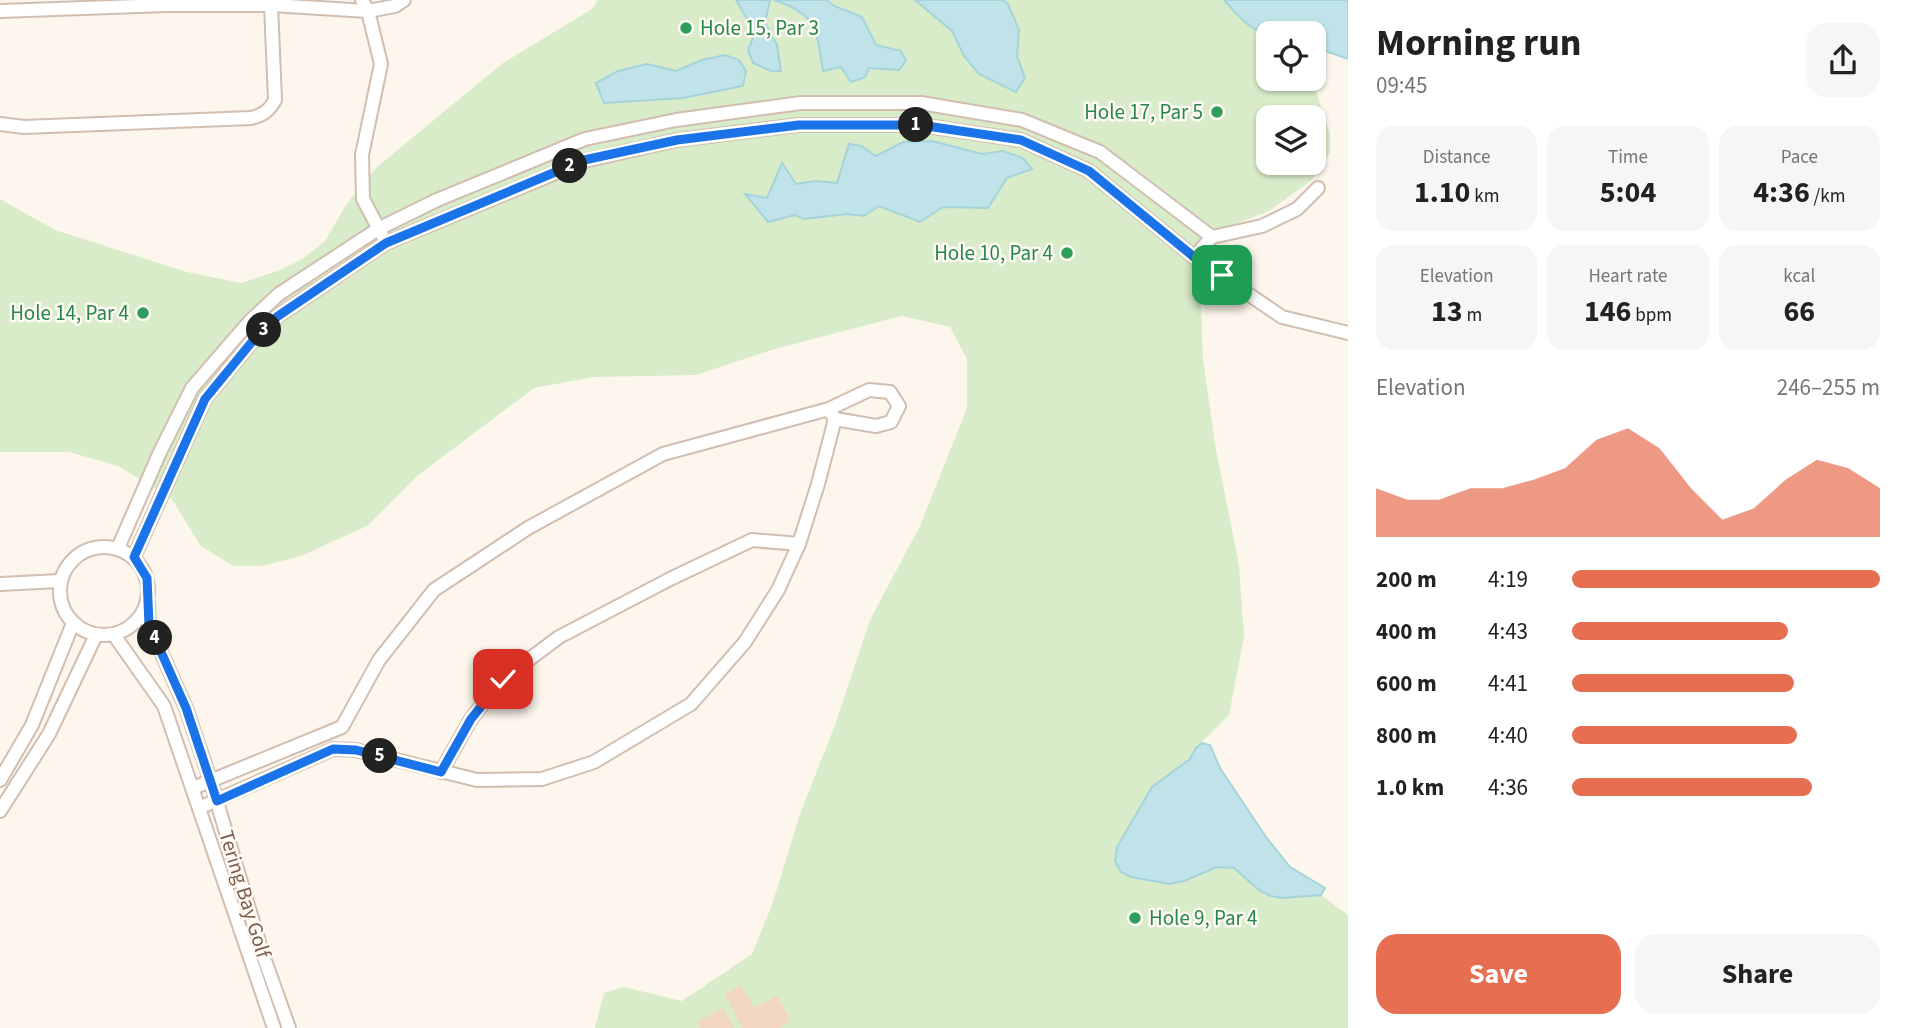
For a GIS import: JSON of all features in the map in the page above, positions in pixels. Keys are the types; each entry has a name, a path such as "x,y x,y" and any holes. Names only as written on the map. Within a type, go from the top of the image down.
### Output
{"street":[{"path":"0,11 270,2 395,6 404,0"},
{"path":"0,124 24,127 251,118 263,115 275,100 270,2"},
{"path":"365,6 381,64 362,155 363,199 386,243"},
{"path":"118,548 191,388 250,321 279,294 378,229 437,200 585,139 676,120 801,103 921,103 1021,120 1100,152 1212,237"},
{"path":"148,603 135,623 114,635 96,635 73,623 61,604 60,581 72,559 93,547 118,548 134,557 205,399 251,343 278,316 386,243 584,160 677,140 799,125 920,125 1021,140 1089,171 1194,257 1282,317 1348,333"},
{"path":"1194,257 1212,237 1262,226 1297,209 1318,188"},
{"path":"193,788 342,727 379,660 434,590 528,528 663,454 832,414 869,390 890,392 899,406 891,422 876,426 832,414"},
{"path":"200,808 333,749 356,750 477,780 542,779 594,762 691,704 745,642 778,590 799,544 818,484 832,414"},
{"path":"441,772 471,719 503,679 559,637 752,540 799,544"},
{"name":"Tering Bay Golf","path":"134,557 147,578 149,625 186,708 262,952 289,1028"},
{"path":"0,584 60,581"},
{"path":"0,780 32,725 73,623"},
{"path":"0,811 49,734 96,635"},
{"name":"Tering Bay Golf","path":"114,635 164,706 274,1028"}],"green space":[{"path":"598,0 1224,0 1256,29 1256,91 1316,91 1321,105 1256,105 1256,175 1315,175 1269,211 1233,225 1220,234 1203,276 1203,359 1215,444 1239,565 1244,637 1229,715 1196,748 1190,759 1152,787 1117,847 1152,882 1169,884 1184,881 1217,867 1234,868 1260,891 1321,895 1348,915 1348,1028 595,1028 604,993 624,987 682,1001 752,954 772,905 800,814 835,725 870,620 920,526 967,408 967,359 950,327 902,316 778,348 696,375 594,377 534,388 417,476 367,526 301,556 262,566 233,566 200,545 171,498 118,466 69,452 0,452 0,199 55,230 187,272 241,283 280,270 304,258 325,241 346,205 377,167 503,63 592,9"},
{"path":"1326,122 1330,134 1330,153 1326,159"}],"water":[{"path":"736,0 770,0 765,23 777,45 781,71 771,71 753,63 748,50 755,33"},
{"path":"774,0 827,0 832,5 862,17 876,45 901,51 906,61 899,70 869,68 865,77 851,82 841,67 823,71 813,26 800,12"},
{"path":"915,0 1003,0 1008,4 1019,30 1017,56 1025,78 1016,92 979,74 964,56 952,31"},
{"path":"1224,0 1348,0 1348,59 1326,51 1326,21 1256,21 1256,30"},
{"path":"725,55 739,60 746,71 743,86 683,98 604,103 596,83 618,71 647,64 676,71 702,60"},
{"path":"932,141 982,154 1003,151 1023,158 1032,169 1007,178 988,208 943,207 920,222 879,206 864,216 847,214 804,219 795,215 768,222 745,194 767,198 782,163 796,184 816,181 837,183 849,144 861,146 876,156 903,142"},
{"path":"1202,743 1210,745 1220,768 1266,837 1290,867 1325,888 1321,895 1282,898 1271,896 1260,891 1234,868 1217,867 1184,881 1169,884 1131,877 1121,872 1115,861 1117,847 1152,787 1190,759"}],"building":[{"path":"741,985 754,1008 777,996 791,1021 779,1028 742,1028 725,994"},
{"path":"723,1008 734,1028 700,1028 697,1022"}],"place":[{"name":"Hole 15, Par 3","path":"686,28"},
{"name":"Hole 17, Par 5","path":"1217,112"},
{"name":"Hole 10, Par 4","path":"1067,253"},
{"name":"Hole 14, Par 4","path":"143,313"},
{"name":"Hole 9, Par 4","path":"1135,918"}],"route":[{"path":"503,679 471,719 441,772 356,750 333,749 217,801 186,708 149,625 147,578 134,557 205,399 251,343 278,316 386,243 584,160 677,140 799,125 920,125 1021,140 1089,171 1194,257 1222,275"}]}
